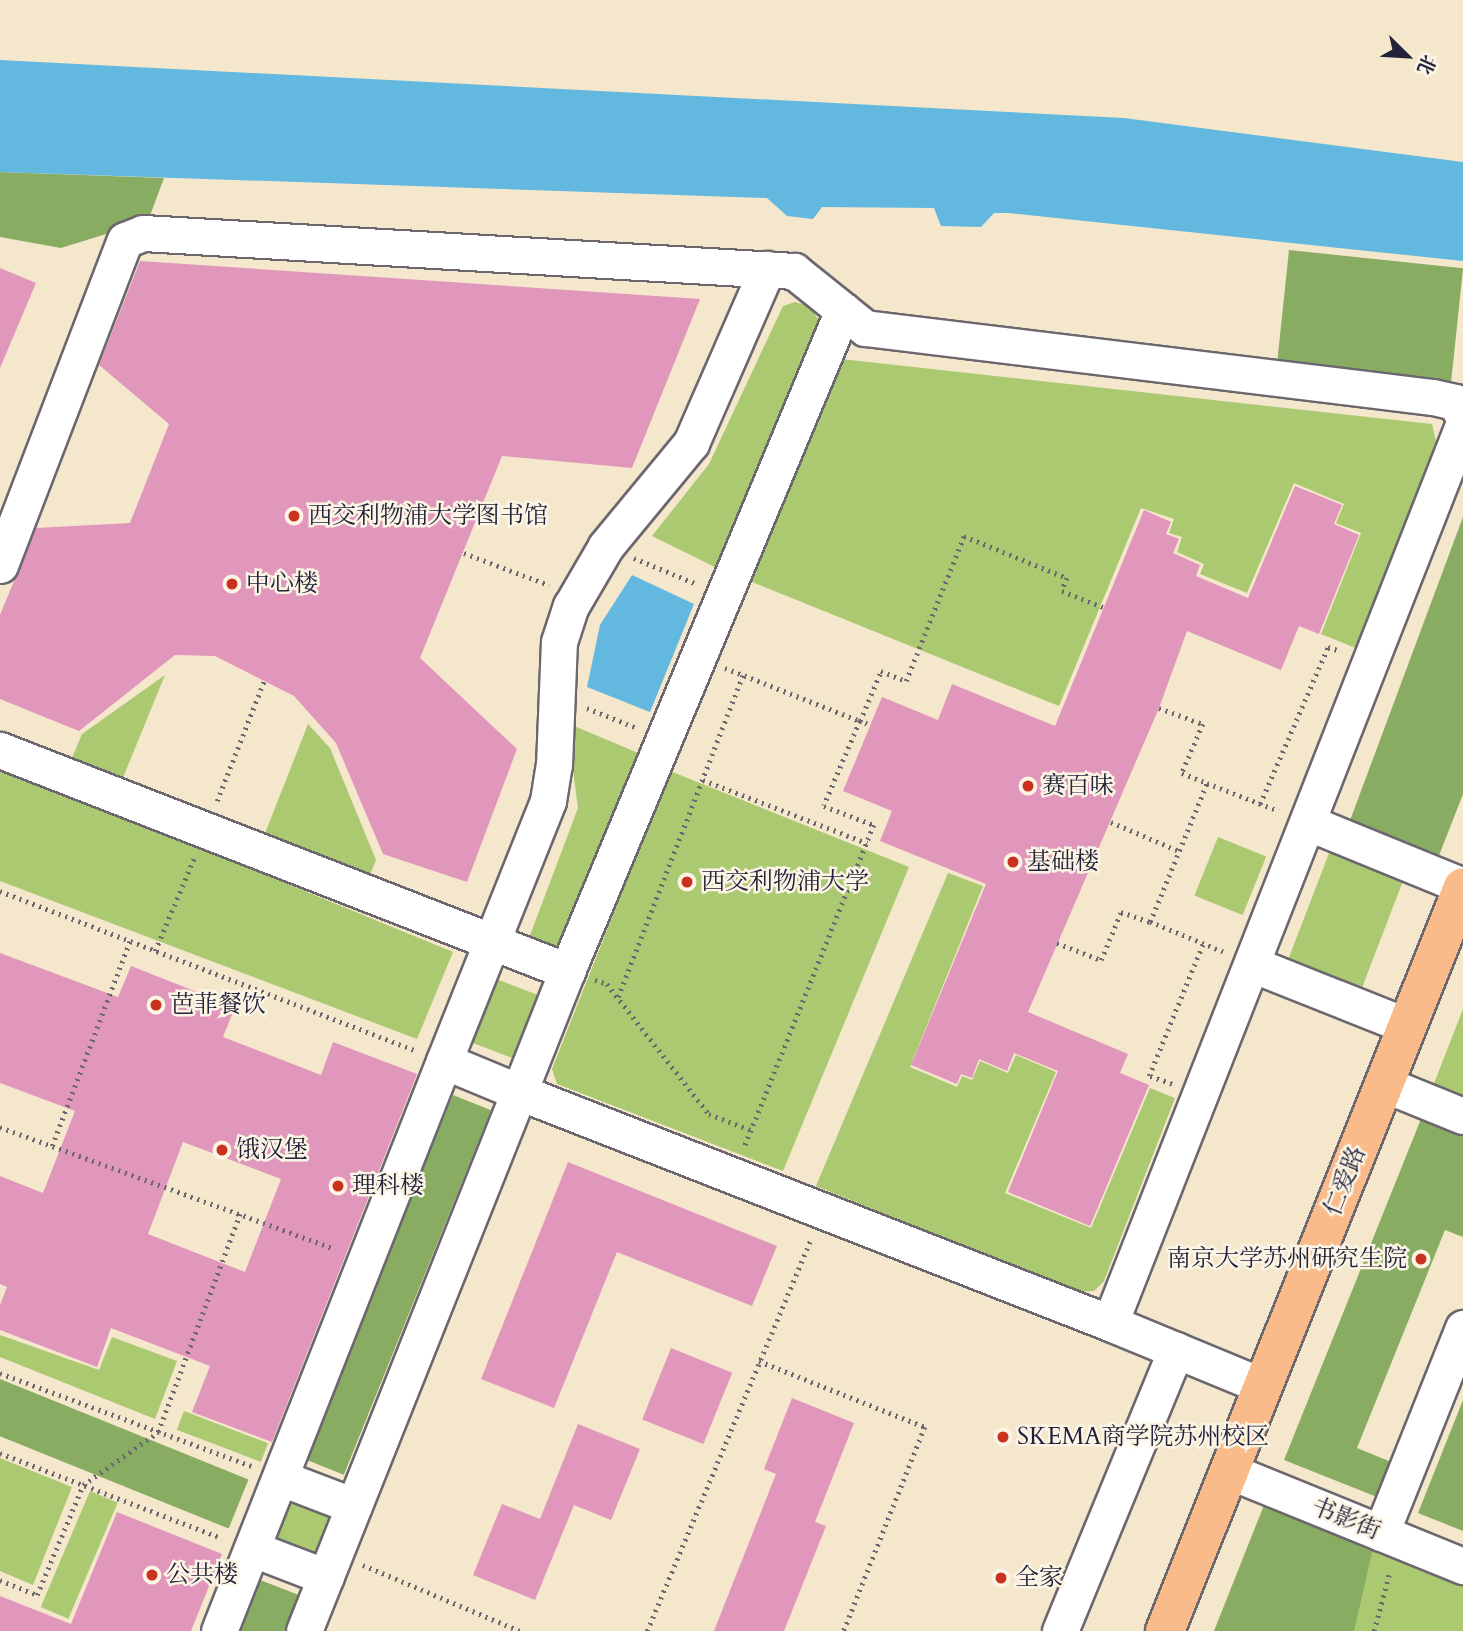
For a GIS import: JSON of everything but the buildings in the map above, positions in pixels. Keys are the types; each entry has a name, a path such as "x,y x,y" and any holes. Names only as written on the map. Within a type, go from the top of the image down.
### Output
{"main road":[{"name":"仁爱路","path":"1165,1631 1463,886"}],"street":[{"path":"0,565 125,240 143,233 794,271 865,328 1433,397 1455,402 1463,416"},
{"path":"219,1631 548,801 554,765 559,642 576,595 606,547 691,443 767,270"},
{"path":"304,1631 567,971 843,310"},
{"path":"1110,1323 1254,965 1463,425"},
{"path":"0,750 567,971"},
{"path":"1309,822 1463,886"},
{"path":"1254,965 1407,1026"},
{"path":"444,1061 1110,1323 1263,1386"},
{"path":"1384,1084 1463,1116"},
{"path":"1390,1536 1463,1328"},
{"path":"1060,1631 1176,1350"},
{"name":"书影街","path":"1229,1471 1463,1566"},
{"path":"281,1478 354,1507"},
{"path":"253,1549 330,1565"}],"path":[{"path":"733,1176 874,825 824,806 881,671 906,681 964,536 1067,578 1062,591 1104,607"},
{"path":"606,547 724,595"},
{"path":"464,554 576,595"},
{"path":"1260,804 1328,647 1371,662"},
{"path":"698,657 867,724"},
{"path":"618,998 743,675"},
{"path":"155,951 264,681"},
{"path":"555,696 664,739"},
{"path":"1159,708 1203,724 1182,773 1309,822"},
{"path":"703,780 867,842"},
{"path":"1150,922 1207,783"},
{"path":"1111,822 1179,851"},
{"path":"0,891 444,1061"},
{"path":"1057,943 1101,960 1121,912 1254,965"},
{"path":"52,1146 130,941"},
{"path":"1202,1096 1149,1076 1203,944"},
{"path":"567,971 607,984 709,1114 751,1130"},
{"path":"0,1127 367,1260"},
{"path":"646,1631 822,1210"},
{"path":"0,1580 37,1594 83,1485 158,1432 240,1214"},
{"path":"759,1361 925,1427 844,1631"},
{"path":"0,1373 281,1478"},
{"path":"0,1453 253,1549"},
{"path":"1374,1631 1390,1536"},
{"path":"330,1565 520,1631"}],"green space":[{"path":"0,172 164,178 148,221 61,248 0,237"},
{"path":"1289,250 1463,268 1451,383 1277,364"},
{"path":"795,302 809,306 818,319 818,332 721,570 652,536 709,464 783,306"},
{"path":"841,359 1432,424 1436,441 1358,649 1321,634 1361,533 1336,523 1344,504 1294,483 1247,593 1200,574 1204,564 1177,552 1182,537 1169,533 1174,519 1141,508 1059,706 747,580"},
{"path":"1463,517 1463,794 1438,858 1348,826"},
{"path":"165,675 120,785 69,765 82,734"},
{"path":"567,723 643,755 568,946 549,953 529,938 578,808"},
{"path":"308,724 330,748 376,860 367,882 262,841"},
{"path":"0,766 453,952 417,1039 0,881"},
{"path":"670,771 909,867 783,1171 557,1084 552,1069"},
{"path":"1218,837 1266,856 1243,915 1194,895"},
{"path":"1331,848 1405,876 1361,990 1287,962"},
{"path":"948,873 983,886 910,1067 957,1087 962,1076 972,1080 980,1061 1008,1073 1016,1055 1056,1072 1005,1193 1091,1228 1150,1088 1175,1098 1104,1281 1094,1291 1077,1292 816,1186"},
{"path":"491,977 540,996 516,1059 467,1040"},
{"path":"1463,1009 1463,1098 1433,1086"},
{"path":"453,1095 491,1110 344,1475 306,1459"},
{"path":"1421,1119 1463,1136 1463,1237 1445,1230 1357,1448 1396,1464 1382,1499 1284,1460"},
{"path":"0,1335 99,1370 112,1337 177,1361 155,1419 0,1357"},
{"path":"0,1379 248,1479 229,1529 0,1436"},
{"path":"1463,1400 1463,1531 1418,1513"},
{"path":"184,1411 268,1443 261,1462 177,1430"},
{"path":"0,1458 72,1487 33,1585 0,1571"},
{"path":"90,1491 118,1503 68,1619 41,1607"},
{"path":"285,1498 336,1518 318,1564 267,1545"},
{"path":"1266,1500 1374,1544 1354,1631 1214,1631"},
{"path":"1278,1505 1463,1581 1463,1631 1228,1631"},
{"path":"255,1578 304,1597 291,1631 233,1631"}],"water":[{"path":"0,60 1124,118 1463,162 1463,261 1008,213 994,213 981,227 941,226 934,208 822,207 813,219 787,216 767,198 0,172"},
{"path":"632,575 694,604 650,712 587,687 600,625"}],"place":[{"name":"西交利物浦大学图书馆","path":"294,516"},
{"name":"中心楼","path":"232,584"},
{"name":"赛百味","path":"1028,786"},
{"name":"基础楼","path":"1013,862"},
{"name":"西交利物浦大学","path":"687,882"},
{"name":"芭菲餐饮","path":"156,1005"},
{"name":"饿汉堡","path":"222,1150"},
{"name":"理科楼","path":"338,1186"},
{"name":"南京大学苏州研究生院","path":"1421,1259"},
{"name":"SKEMA商学院苏州校区","path":"1003,1437"},
{"name":"公共楼","path":"152,1575"},
{"name":"全家","path":"1001,1578"}]}
